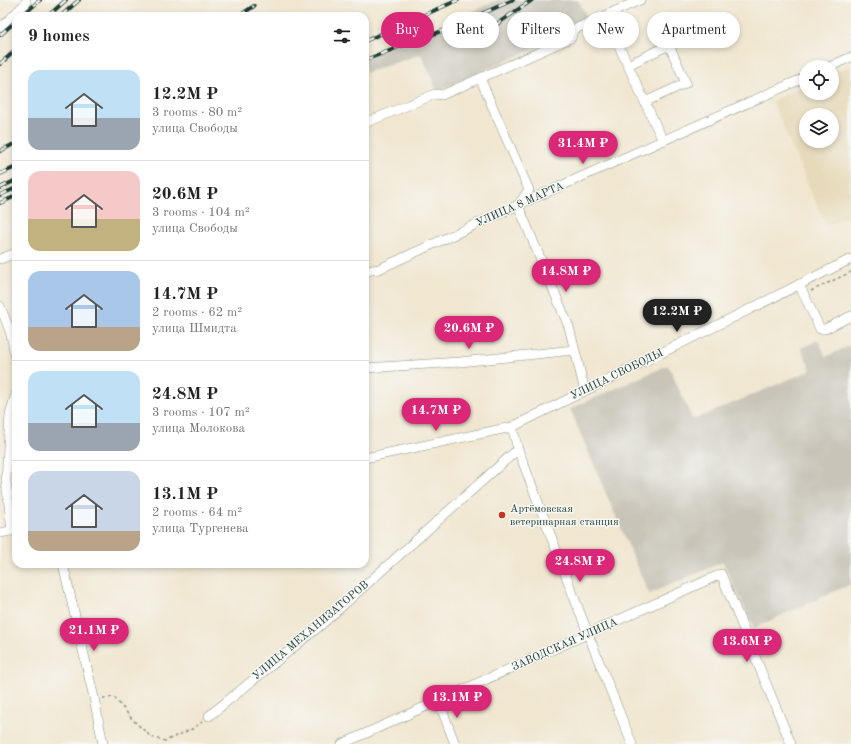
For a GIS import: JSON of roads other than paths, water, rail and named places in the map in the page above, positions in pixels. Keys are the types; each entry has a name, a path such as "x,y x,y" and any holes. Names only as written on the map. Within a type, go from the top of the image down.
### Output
{"street":[{"path":"17,12 26,3 26,0"},
{"path":"614,12 640,0"},
{"path":"0,29 12,17"},
{"path":"369,121 435,94 442,95 571,38 573,30 583,26"},
{"path":"628,65 669,45 686,83 645,102"},
{"path":"620,48 663,141"},
{"path":"839,62 851,57"},
{"path":"480,78 529,190 518,205 569,327 585,391"},
{"name":"УЛИЦА 8 МАРТА","path":"369,270 379,269 518,205 799,80"},
{"path":"0,259 12,254"},
{"name":"УЛИЦА СВОБОДЫ","path":"369,457 512,427 851,259"},
{"path":"799,284 820,329 825,329 851,316"},
{"path":"0,306 12,340"},
{"path":"369,368 460,362 574,350"},
{"path":"12,407 10,414 6,481 12,518"},
{"path":"512,427 518,449 588,634 632,744"},
{"name":"УЛИЦА МЕХАНИЗАТОРОВ","path":"210,716 322,624 518,449"},
{"path":"0,533 12,530"},
{"path":"64,568 103,744"},
{"name":"ЗАВОДСКАЯ УЛИЦА","path":"342,744 721,574 791,744"},
{"path":"438,702 455,744"}],"railway":[{"path":"26,12 40,0"},
{"path":"52,12 66,0"},
{"path":"66,12 79,0"},
{"path":"369,39 458,0"},
{"path":"369,58 447,29 513,0"},
{"path":"499,23 532,0"},
{"path":"245,12 254,6"},
{"path":"0,35 12,24"},
{"path":"0,64 12,54"},
{"path":"0,151 12,145"},
{"path":"0,174 12,169"},
{"path":"0,188 12,182"},
{"path":"0,195 12,190"},
{"path":"0,203 12,198"}],"place":[{"name":"Артёмовская ветеринарная станция","path":"502,515"}]}
